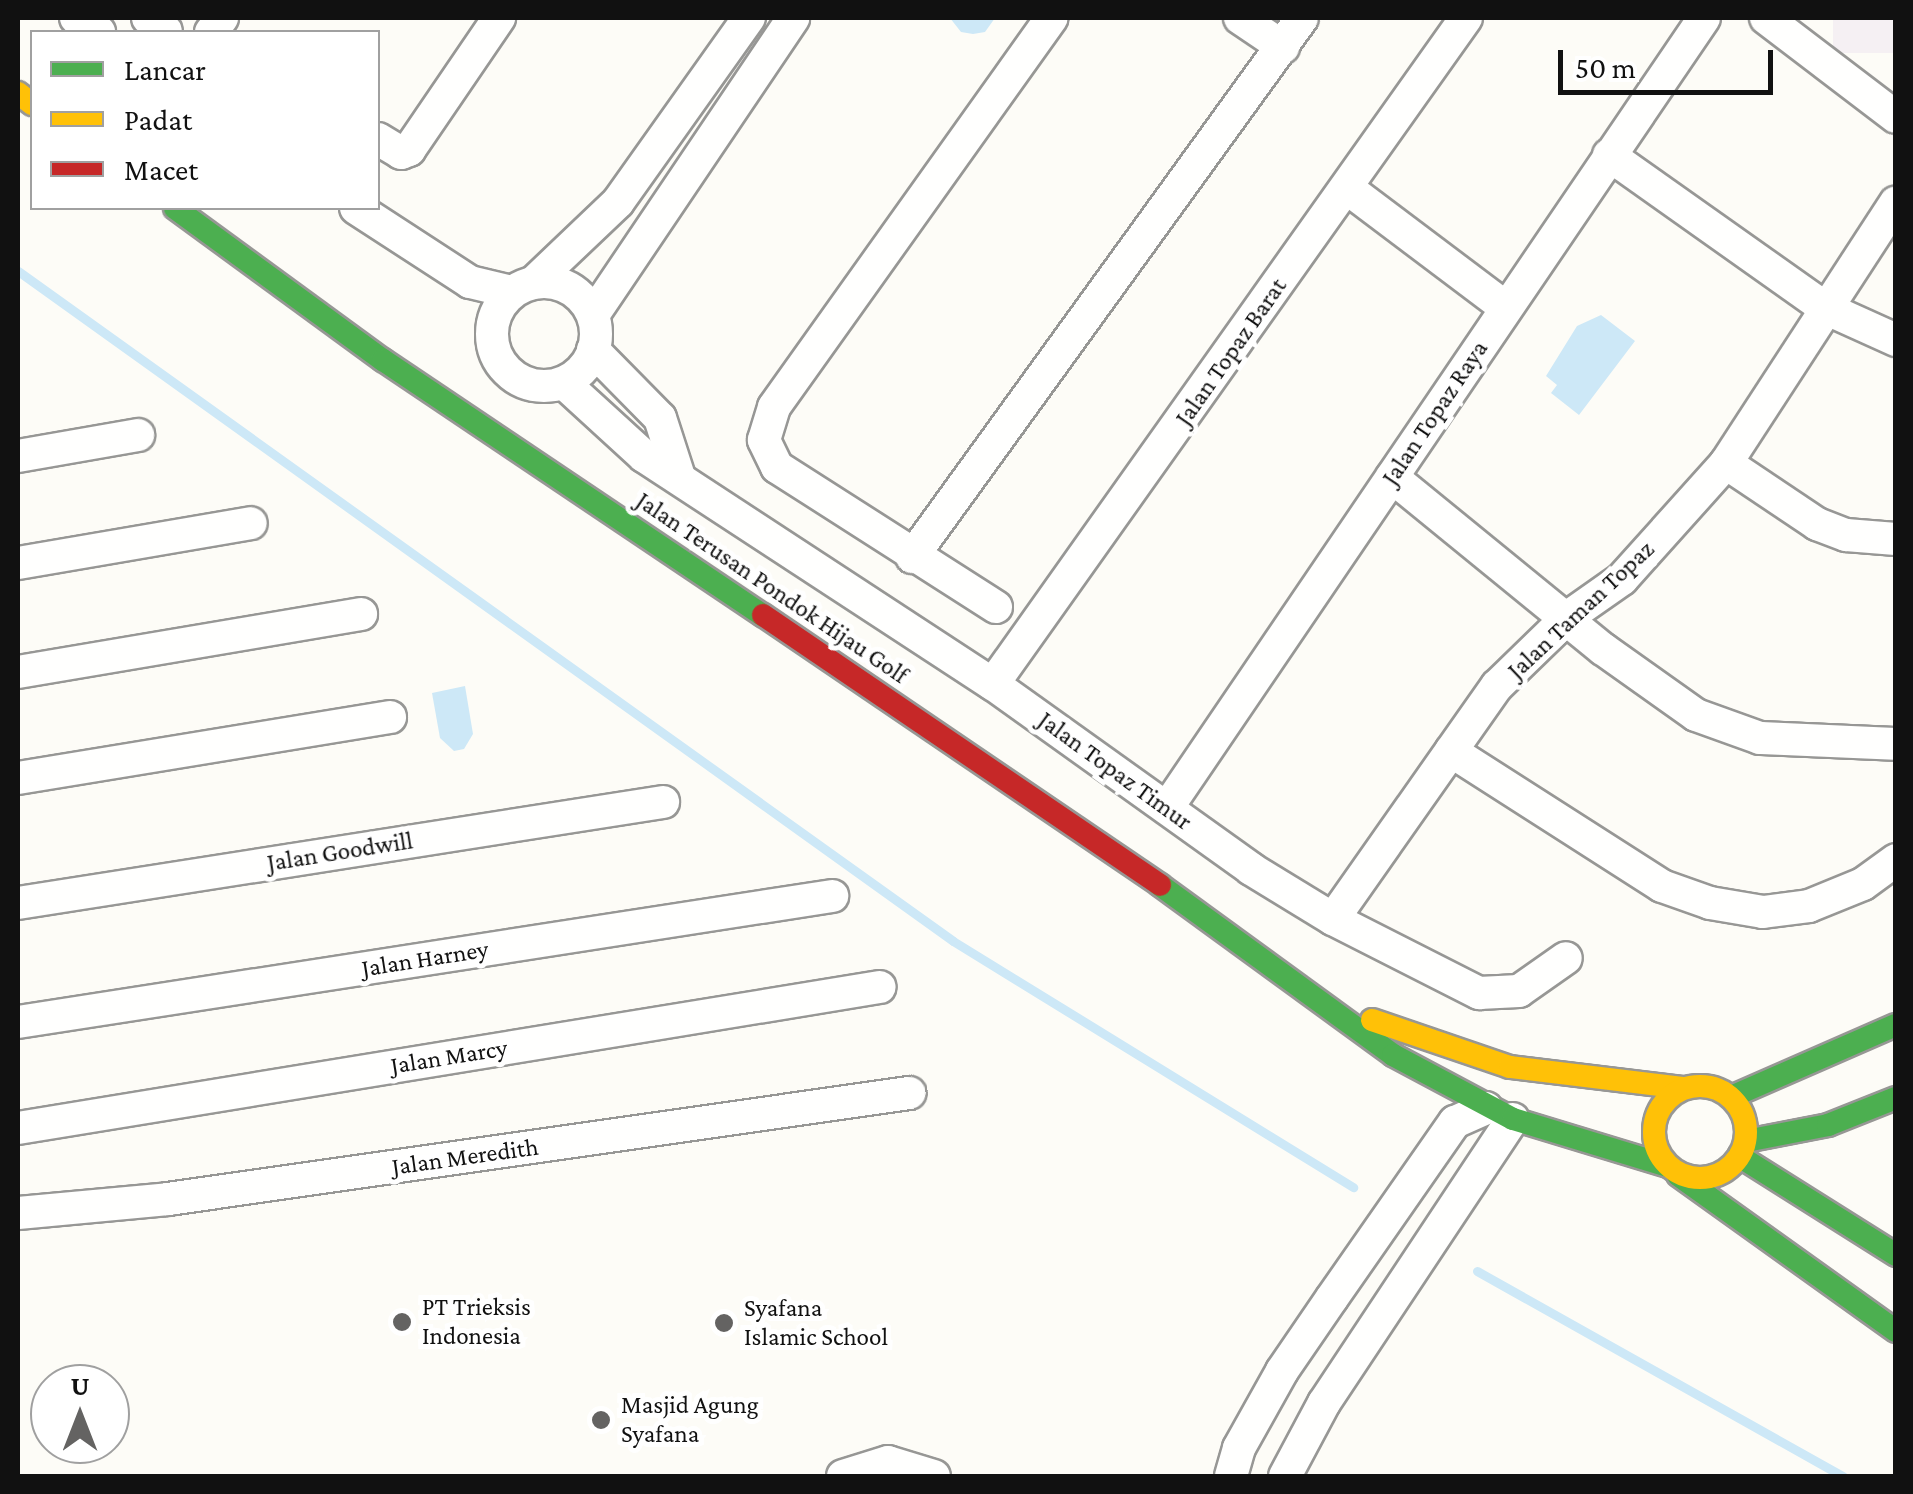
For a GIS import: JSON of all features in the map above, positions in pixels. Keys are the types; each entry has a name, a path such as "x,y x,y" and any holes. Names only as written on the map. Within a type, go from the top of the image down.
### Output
{"main road":[{"name":"Jalan Terusan Pondok Hijau Golf","path":"177,210 384,360 1341,1011 1393,1055 1500,1114 1673,1170"},
{"name":"Jalan Terusan Pondok Hijau Golf","path":"1341,1011 1475,1059 1562,1076 1684,1088"},
{"path":"1731,1098 1896,1025"},
{"path":"1500,1114 1562,1076"},
{"path":"1758,1085 1762,1112 1786,1134"},
{"path":"1742,1148 1744,1117 1731,1098 1709,1086 1684,1088 1665,1102 1654,1123 1656,1146 1673,1170 1896,1331"},
{"path":"1673,1170 1708,1178 1742,1148 1896,1098"},
{"path":"1742,1148 1896,1254"},
{"path":"1755,1231 1798,1189"}],"street":[{"path":"389,146 498,18"},
{"path":"749,18 618,202 513,298 491,336 504,370 536,386 564,383 592,350 593,315 794,18"},
{"path":"996,608 777,466 765,432 774,408 1051,18"},
{"path":"912,557 1295,26 1240,18"},
{"name":"Jalan Topaz Barat","path":"993,684 1466,18"},
{"name":"Jalan Topaz Raya","path":"1166,808 1704,18"},
{"path":"1766,18 1896,117"},
{"path":"1609,155 1825,308 1896,340"},
{"path":"1347,188 1506,308"},
{"name":"Jalan Taman Topaz","path":"1333,919 1497,686 1568,617 1622,579 1726,463 1896,202"},
{"path":"359,210 470,282 513,298 569,288 593,315"},
{"path":"592,350 660,418 679,477"},
{"name":"Jalan Topaz Timur","path":"564,383 644,456 993,684 1166,808 1333,919 1480,993 1519,991 1566,958"},
{"path":"18,456 138,435"},
{"path":"1726,463 1817,524 1846,535 1896,539"},
{"path":"1392,477 1661,692 1731,730 1896,744"},
{"path":"18,564 251,523"},
{"path":"18,672 361,614"},
{"path":"18,778 390,717"},
{"path":"1452,751 1662,886 1710,902 1763,912 1809,906 1863,884 1896,860"},
{"name":"Jalan Goodwill","path":"18,903 662,802"},
{"name":"Jalan Harney","path":"18,1022 832,896"},
{"name":"Jalan Marcy","path":"18,1128 880,987"},
{"name":"Jalan Meredith","path":"18,1213 168,1199 909,1093"},
{"path":"1231,1476 1259,1412 1322,1312 1455,1122 1500,1114"},
{"path":"1285,1476 1324,1403 1500,1114"},
{"path":"843,1476 888,1462 934,1476"}],"shaded area":[{"path":"1833,18 1895,18 1895,53 1833,53"}],"water":[{"path":"950,18 995,18 985,32 973,34 961,32"},
{"path":"1601,315 1635,341 1579,415 1551,393 1557,385 1546,376 1577,326"},
{"path":"465,686 473,734 464,749 454,751 440,738 432,693"}],"waterway":[{"path":"18,271 953,941 1353,1187"},
{"path":"1477,1271 1843,1476"}],"traffic: fast":[{"path":"178,210 383,360 763,615"},
{"path":"1160,885 1393,1055 1513,1119 1668,1166"},
{"path":"1731,1097 1896,1025"},
{"path":"1746,1141 1828,1125 1896,1098"},
{"path":"1739,1156 1896,1255"},
{"path":"1678,1175 1896,1331"}],"traffic: slow":[{"path":"18,93 30,102"},
{"path":"1372,1020 1510,1067 1684,1088"},
{"path":"1700,1086 1717,1090 1732,1100 1742,1115 1746,1132 1742,1149 1732,1164 1717,1174 1700,1178 1683,1174 1668,1164 1658,1149 1654,1132 1658,1115 1668,1100 1683,1090 1700,1086"}],"traffic: jam":[{"path":"763,615 1160,885"}],"place":[{"name":"PT Trieksis Indonesia","path":"402,1322"},
{"name":"Syafana Islamic School","path":"724,1323"},
{"name":"Masjid Agung Syafana","path":"601,1420"}]}
